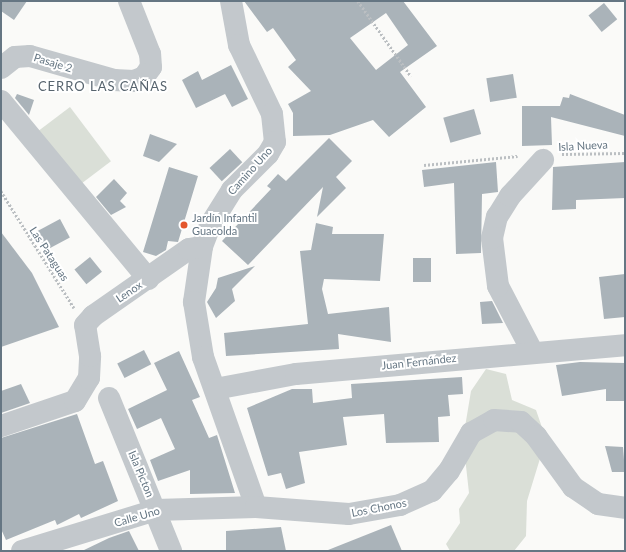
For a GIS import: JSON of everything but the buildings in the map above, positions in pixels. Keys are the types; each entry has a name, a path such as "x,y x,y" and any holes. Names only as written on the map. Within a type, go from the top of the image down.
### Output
{"street":[{"name":"Pasaje 2","path":"1,68 15,57 30,56 120,81 144,77 151,67 150,54 129,1"},
{"name":"Camino Uno","path":"214,389 198,337 194,302 202,247 222,203 268,154 274,142 272,114 239,45 231,1"},
{"path":"1,101 148,279"},
{"path":"532,351 498,286 492,238 497,217 510,196 543,160"},
{"name":"Lenox","path":"85,325 93,316 148,279 188,249 202,247"},
{"path":"1,426 75,401 89,378 90,356 85,325"},
{"name":"Juan Fernández","path":"214,389 296,374 532,351 625,345"},
{"path":"214,389 256,507"},
{"name":"Isla Picton","path":"109,398 156,510 170,551"},
{"name":"Los Chonos","path":"256,507 349,514 416,500 432,491 449,471 476,429 494,420 507,420 521,422 536,436 561,475 583,495 598,504 625,508"},
{"name":"Calle Uno","path":"22,551 156,510 256,507"}],"path":[{"path":"358,1 411,76"},
{"name":"Isla Nueva","path":"543,160 569,153 625,153"},
{"path":"424,165 517,156 543,160"},
{"name":"Las Pataguas","path":"1,191 85,325"}],"shaded area":[{"path":"70,107 111,161 77,187 36,133"},
{"path":"486,369 506,374 512,400 536,410 546,439 527,501 526,536 514,551 450,551 446,544 460,523 459,509 469,493 463,439 471,391"}],"place":[{"name":"Jardín Infantil Guacolda","path":"184,225"}],"district":[{"name":"CERRO LAS CAÑAS","path":"103,86"}]}
